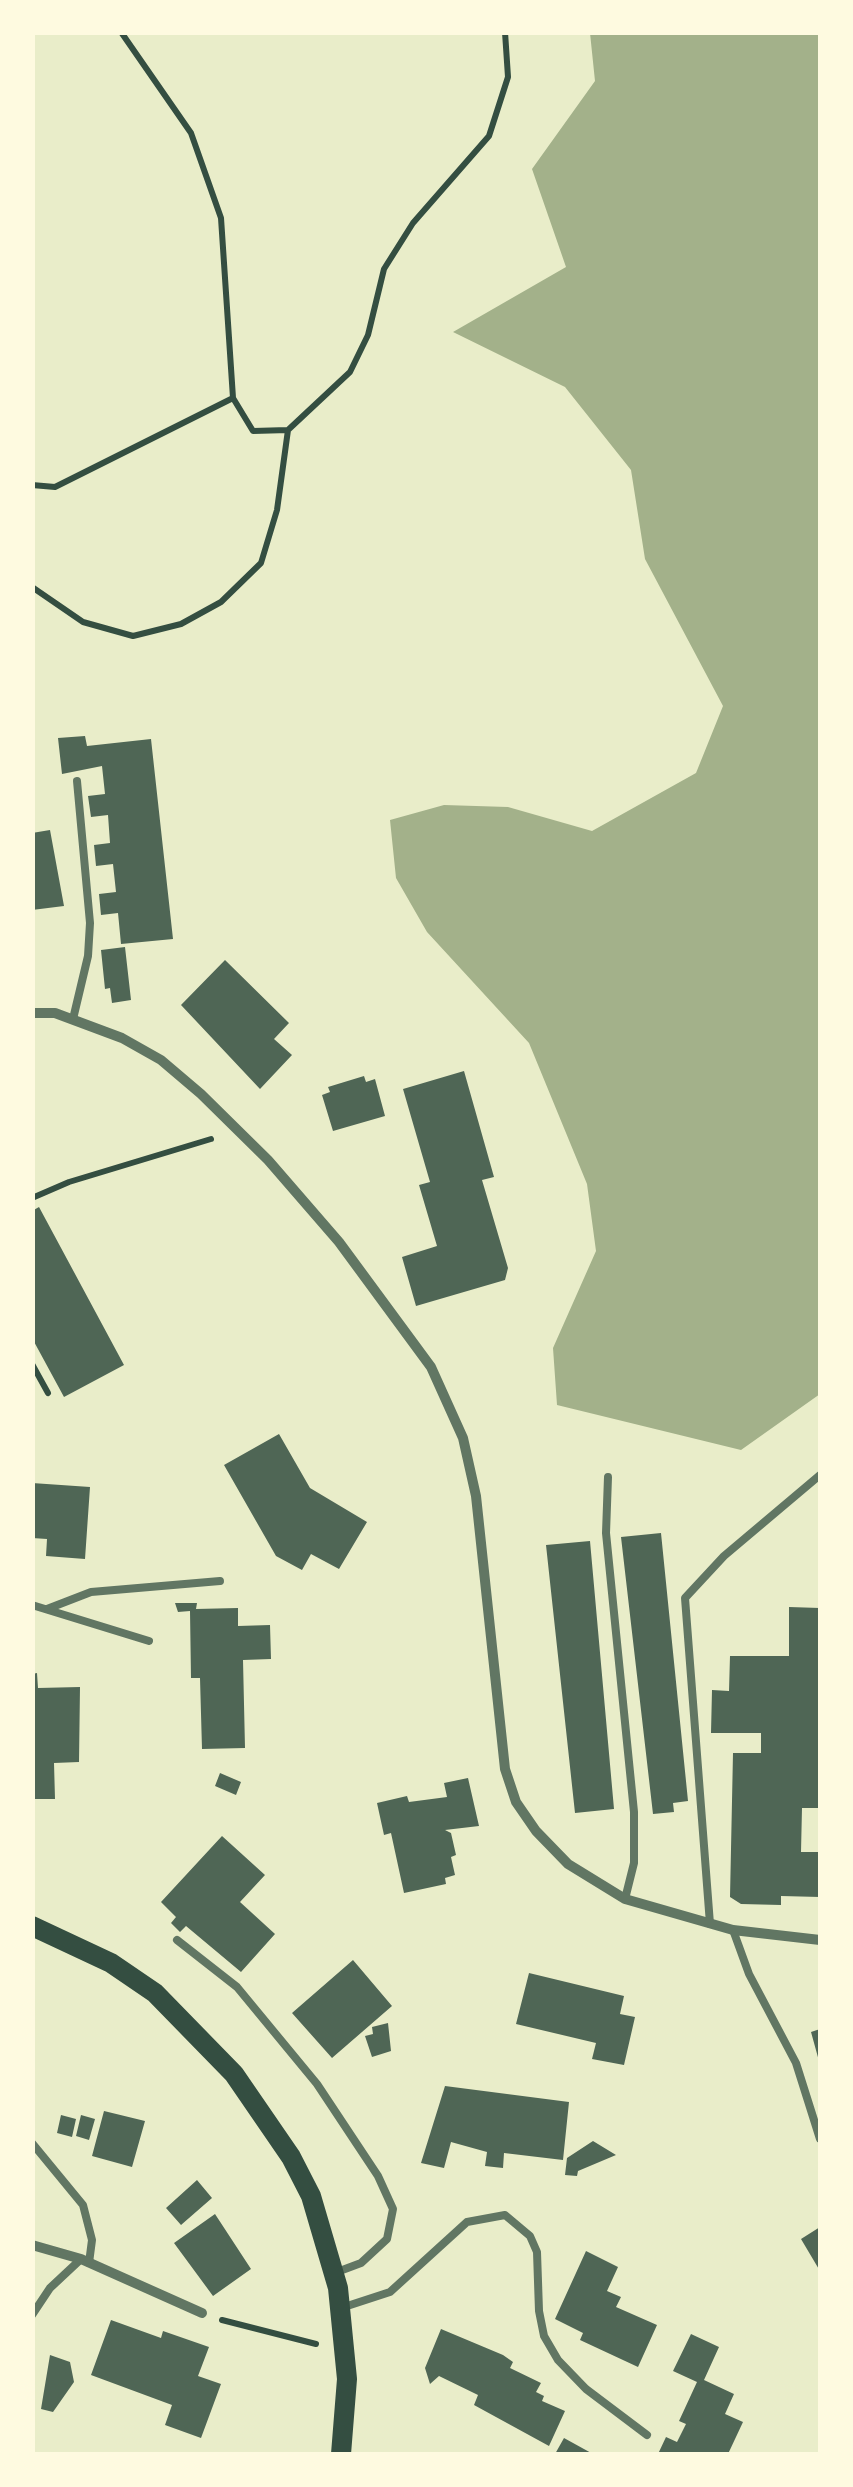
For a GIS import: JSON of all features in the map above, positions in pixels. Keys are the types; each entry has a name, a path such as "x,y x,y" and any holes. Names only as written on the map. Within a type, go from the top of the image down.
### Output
{"main road":[{"path":"32,1926 111,1963 156,1993 208,2044 265,2114 291,2157 311,2196 341,2308 346,2346 340,2454"}],"street":[{"path":"32,1013 74,1018 161,1060 234,1126 340,1242 411,1334 440,1384 463,1438 476,1496 498,1724 516,1802 536,1831 568,1864 624,1898 733,1930 820,1940"},
{"path":"32,2245 85,2261 202,2313"}],"lane":[{"path":"74,1018 88,956 90,923 77,781"},
{"path":"710,1925 685,1598 724,1556 820,1475"},
{"path":"608,1477 606,1533 634,1812 634,1864 624,1898"},
{"path":"47,1609 90,1592 220,1581"},
{"path":"32,1605 149,1641"},
{"path":"733,1930 748,1974 796,2063 820,2140"},
{"path":"177,1940 249,2002 317,2084 378,2176 393,2209 387,2240 361,2262 334,2273"},
{"path":"32,2142 82,2205 92,2240 85,2261 50,2288 32,2315"},
{"path":"341,2308 390,2292 467,2222 505,2215 530,2236 537,2252 542,2324 558,2360 586,2389 647,2435"}],"path":[{"path":"121,32 191,133 221,218 232,398 253,431 288,430"},
{"path":"32,587 83,622 133,636 181,624 222,602 262,563 277,510 288,430 350,372 368,335 384,270 413,223 488,136 508,76 504,32"},
{"path":"32,485 56,488 232,398"},
{"path":"32,1198 69,1182 194,1146 234,1126"},
{"path":"32,1364 48,1393"},
{"path":"202,2313 303,2343 346,2346"}],"shaded area":[{"path":"590,33 820,33 820,1394 741,1450 557,1405 553,1348 596,1251 587,1184 529,1043 427,932 396,878 390,820 444,805 508,807 592,831 696,773 723,706 645,559 631,470 565,387 453,332 566,267 532,169 595,81"}],"building":[{"path":"85,736 87,746 151,739 173,939 121,944 118,913 101,915 99,894 116,892 113,864 96,866 94,845 110,843 108,815 91,817 88,796 105,794 102,766 62,774 58,738"},
{"path":"50,830 64,906 32,910 32,833"},
{"path":"125,947 131,1000 112,1003 110,988 105,989 101,950"},
{"path":"225,960 289,1023 274,1039 292,1055 260,1089 181,1005"},
{"path":"464,1071 494,1177 482,1180 508,1268 505,1280 416,1306 402,1257 437,1246 419,1185 430,1182 403,1089"},
{"path":"364,1076 366,1082 375,1079 385,1116 333,1131 322,1095 330,1092 328,1087"},
{"path":"39,1207 124,1365 64,1397 32,1338 32,1211"},
{"path":"279,1434 310,1488 367,1522 339,1569 311,1554 302,1570 276,1556 224,1465"},
{"path":"32,1483 90,1487 85,1559 46,1556 47,1539 32,1538"},
{"path":"661,1533 688,1801 673,1803 674,1812 653,1814 621,1537"},
{"path":"590,1541 614,1809 575,1813 546,1545"},
{"path":"175,1603 197,1603 196,1609 238,1608 238,1626 270,1625 271,1659 243,1660 245,1748 202,1749 200,1678 191,1678 190,1611 178,1612"},
{"path":"789,1607 820,1608 820,1808 802,1808 801,1852 820,1852 820,1897 781,1896 781,1905 741,1904 730,1897 733,1753 761,1753 761,1733 711,1733 712,1690 729,1691 730,1656 789,1656"},
{"path":"37,1673 38,1688 80,1687 79,1762 54,1763 55,1799 32,1799 32,1674"},
{"path":"220,1773 241,1782 236,1795 215,1786"},
{"path":"468,1778 479,1826 445,1830 451,1833 456,1855 451,1857 455,1875 445,1878 446,1884 404,1893 391,1833 384,1835 377,1803 407,1796 409,1802 447,1797 444,1783"},
{"path":"222,1836 265,1875 240,1902 275,1934 241,1972 186,1926 180,1932 171,1923 176,1917 161,1902"},
{"path":"353,1960 392,2006 332,2058 292,2013"},
{"path":"529,1973 624,1996 620,2014 635,2017 624,2065 592,2059 596,2043 516,2024"},
{"path":"388,2023 391,2051 372,2057 365,2036 373,2034 372,2027"},
{"path":"820,2029 820,2061 819,2061 811,2032"},
{"path":"445,2086 569,2102 563,2160 504,2153 503,2168 485,2166 487,2152 451,2142 444,2168 421,2163"},
{"path":"104,2111 145,2121 132,2167 92,2156"},
{"path":"61,2115 76,2119 72,2137 57,2133"},
{"path":"81,2115 95,2119 89,2140 76,2136"},
{"path":"593,2141 616,2155 578,2171 577,2176 565,2175 567,2158"},
{"path":"197,2180 212,2198 181,2225 166,2208"},
{"path":"215,2214 251,2269 213,2296 174,2243"},
{"path":"820,2227 820,2271 801,2239"},
{"path":"586,2251 618,2267 607,2291 621,2297 616,2307 657,2325 638,2367 580,2340 583,2333 555,2319"},
{"path":"111,2320 161,2338 163,2331 209,2347 198,2376 221,2384 201,2438 165,2425 172,2405 91,2375"},
{"path":"441,2329 503,2355 513,2362 510,2368 541,2383 536,2392 544,2396 542,2401 565,2411 549,2446 474,2405 478,2395 439,2376 430,2384 425,2368"},
{"path":"691,2334 719,2347 704,2380 734,2394 725,2414 743,2422 728,2454 658,2454 666,2437 677,2442 686,2424 679,2421 697,2382 673,2371"},
{"path":"50,2355 70,2362 74,2382 53,2412 41,2409"},
{"path":"564,2438 593,2454 555,2454"}]}
